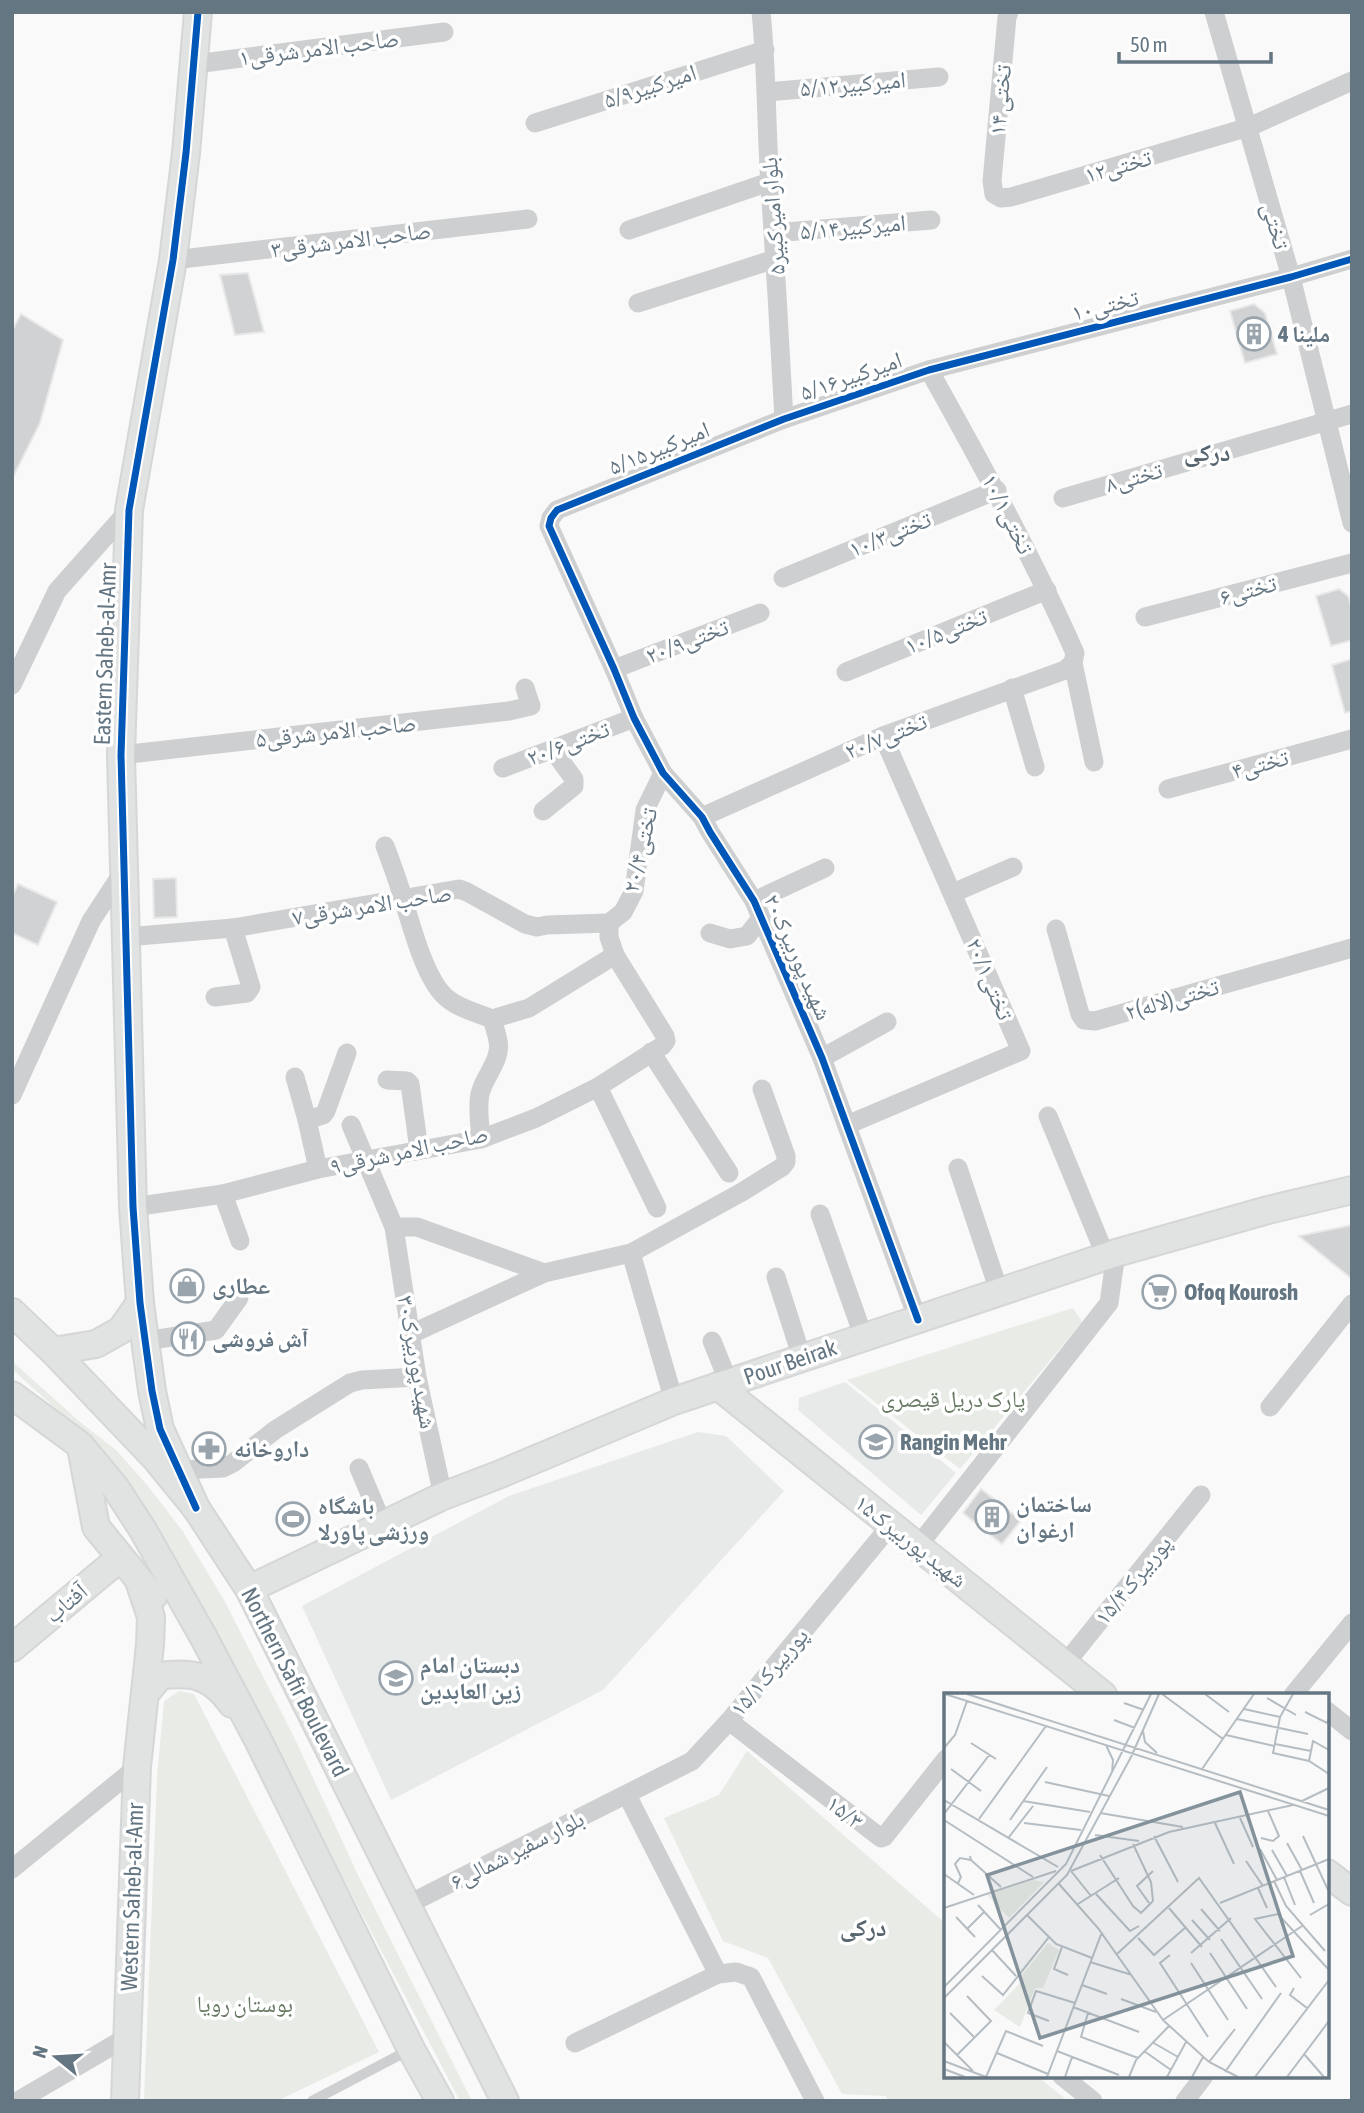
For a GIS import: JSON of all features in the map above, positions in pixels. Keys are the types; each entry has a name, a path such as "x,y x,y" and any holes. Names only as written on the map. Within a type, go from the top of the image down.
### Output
{"street":[{"name":"Eastern Saheb-al-Amr","path":"196,1508 160,1429 140,1303 133,1207 121,755 129,510 173,260 195,64 198,12"},
{"name":"بلوار امیرکبیر۵","path":"761,12 784,419"},
{"name":"تختی ۱۴","path":"992,188 1009,12"},
{"name":"تختی","path":"1214,12 1291,277 1352,523"},
{"name":"صاحب الامر شرقی۱","path":"195,64 443,32"},
{"name":"امیرکبیر۵/۹","path":"535,123 765,50"},
{"name":"امیرکبیر۵/۱۲","path":"767,92 939,77"},
{"path":"1249,127 1352,81"},
{"name":"تختی۱۲","path":"992,188 998,197 1011,197 1249,127"},
{"path":"629,230 769,182"},
{"name":"صاحب الامر شرقی۳","path":"173,260 528,219"},
{"name":"امیرکبیر۵/۱۴","path":"774,233 931,220"},
{"path":"638,303 775,259"},
{"name":"تختی۱۰","path":"929,370 1352,259"},
{"name":"امیرکبیر۵/۱۶","path":"784,419 929,370"},
{"name":"تختی۱۰/۱","path":"929,370 997,490 1075,653 1073,663 1094,762"},
{"name":"تختی۸","path":"1063,498 1352,414"},
{"name":"امیرکبیر۵/۱۵","path":"551,518 557,510 784,419"},
{"name":"تختی۱۰/۳","path":"783,578 997,490"},
{"path":"12,685 57,592 129,510"},
{"name":"شهید پوربیرک۲۰","path":"551,518 549,526 634,718 663,773 702,817 758,909 822,1058 918,1320"},
{"name":"تختی۶","path":"1145,617 1352,563"},
{"name":"تختی۱۰/۵","path":"846,672 1047,590"},
{"name":"تختی۲۰/۹","path":"614,669 760,613"},
{"name":"تختی۲۰/۷","path":"702,817 883,736 1065,670 1073,663"},
{"name":"صاحب الامر شرقی۵","path":"121,755 509,711 531,706 525,688"},
{"path":"1012,688 1035,766"},
{"name":"تختی۲۰/۶","path":"503,768 634,718"},
{"name":"تختی۲۰/۱","path":"847,1125 1021,1051 883,736"},
{"name":"تختی۴","path":"1168,789 1352,739"},
{"path":"543,811 575,783 552,749"},
{"name":"تختی۲۰/۴","path":"609,923 623,912 634,891 645,810 663,773"},
{"path":"385,846 416,945 447,999 492,1019 529,1008 615,955"},
{"path":"953,893 1013,867"},
{"path":"710,933 730,939 747,936 758,909 825,868"},
{"path":"12,1095 91,921 123,872"},
{"name":"صاحب الامر شرقی۷","path":"125,937 233,928 459,889 525,924 537,927 609,923"},
{"path":"609,923 609,937 615,955 666,1037 658,1047 729,1173"},
{"path":"215,997 247,993 251,987 233,928"},
{"name":"۲تختی(لاله)","path":"1056,929 1080,1014 1084,1020 1095,1021 1352,948"},
{"path":"481,1139 478,1103 499,1049 492,1019"},
{"path":"822,1058 887,1022"},
{"name":"صاحب الامر شرقی۹","path":"133,1207 223,1194 318,1169 481,1139 536,1118 598,1087 658,1047"},
{"path":"307,1120 323,1115 326,1111 347,1053"},
{"path":"295,1077 318,1169"},
{"path":"387,1080 407,1081 410,1084 419,1150"},
{"path":"598,1087 657,1208"},
{"path":"411,1334 544,1273 631,1253 742,1192 786,1162 761,1089"},
{"path":"918,1546 1110,1303 1111,1255 1048,1116"},
{"name":"شهید پوربیرک۳۰","path":"351,1125 394,1227 417,1377 443,1496"},
{"path":"958,1168 999,1291"},
{"name":"Pour Beirak","path":"249,1589 443,1496 674,1401 1111,1255 1268,1210 1352,1190"},
{"path":"223,1194 240,1241"},
{"path":"820,1214 864,1338"},
{"path":"394,1227 417,1227 544,1273"},
{"path":"631,1253 674,1401"},
{"path":"776,1277 802,1358"},
{"path":"145,1341 216,1330 239,1298"},
{"path":"53,1351 96,1344 121,1330 140,1303"},
{"path":"1270,1407 1352,1304"},
{"name":"Northern Safir Boulevard","path":"12,1312 156,1459 196,1508 249,1589 505,2101"},
{"path":"712,1341 724,1385"},
{"path":"179,1470 223,1468 233,1463 275,1430 350,1383 417,1377"},
{"name":"شهید پوربیرک۱۵","path":"724,1385 891,1525 1101,1693"},
{"path":"13,1396 80,1445 115,1487 136,1519 258,1740 411,2049 440,2101"},
{"path":"80,1445 96,1527 140,1584 204,1638"},
{"path":"359,1468 383,1525"},
{"name":"پوربیرک۱۵/۴","path":"1065,1664 1201,1495"},
{"name":"پوربیرک۱۵/۱","path":"627,1795 692,1761 729,1721 891,1525"},
{"name":"آفتاب","path":"12,1648 120,1558"},
{"name":"Western Saheb-al-Amr","path":"125,2101 136,1767 151,1617 140,1584"},
{"path":"1299,1693 1352,1623"},
{"path":"145,1695 160,1676 199,1676 214,1683 227,1697 258,1740"},
{"path":"1329,1714 1352,1731"},
{"name":"۱۵/۳","path":"729,1721 881,1838 944,1762"},
{"path":"12,1869 136,1767"},
{"path":"627,1795 718,1973"},
{"name":"بلوار سفیر شمالی۶","path":"407,1905 627,1795"},
{"path":"1329,1875 1352,1892"},
{"path":"575,2043 718,1973 736,1972 751,1977 815,2101"},
{"path":"18,2101 127,2037"},
{"path":"1064,2078 1093,2101"},
{"path":"1185,2101 1202,2078"}],"lane":[{"path":"312,2101 411,2049"}],"shaded area":[{"name":"Rangin Mehr","path":"845,1382 956,1473 921,1515 798,1410 799,1398"},
{"path":"698,1432 726,1436 784,1491 603,1690 391,1800 302,1606 509,1496"}],"green space":[{"name":"پارک دریل قیصری","path":"1073,1308 1082,1322 960,1469 847,1380"},
{"path":"12,1361 80,1422 116,1450 182,1530 224,1600 294,1737 358,1875 472,2101 460,2101 275,1748 97,1446 12,1369"},
{"name":"بوستان رویا","path":"179,1691 194,1694 379,2052 277,2101 144,2101 157,1777 164,1701"},
{"path":"747,1751 944,1922 944,2078 1039,2078 1068,2101 888,2101 886,2096 842,2094 768,1958 723,1941 664,1818 719,1795"}],"building":[{"path":"248,273 264,332 235,335 220,275"},
{"name":"ملینا 4","path":"1254,304 1265,313 1277,354 1245,363 1230,311"},
{"path":"21,314 63,340 40,423 12,479 12,331"},
{"path":"1339,589 1348,596 1352,609 1352,640 1331,646 1316,596"},
{"path":"1352,659 1352,711 1345,713 1332,665"},
{"path":"176,878 177,917 154,918 153,879"},
{"path":"18,884 57,902 38,945 12,933 12,897"},
{"path":"1352,1225 1352,1279 1299,1236"},
{"name":"ساختمان ارغوان","path":"981,1489 1021,1520 1002,1544 963,1513"}],"cycle path":[{"path":"196,1508 160,1429 140,1303 133,1207 121,755 129,510 173,260 186,153 198,12"},
{"path":"918,1320 822,1058 754,901 702,817 663,773 634,718 549,526 551,518 557,510 784,419 929,370 1352,259"}],"place":[{"name":"ملینا 4","path":"1254,334"},
{"name":"عطاری","path":"187,1286"},
{"name":"Ofoq Kourosh","path":"1159,1292"},
{"name":"آش فروشی","path":"188,1339"},
{"name":"Rangin Mehr","path":"876,1442"},
{"name":"داروخانه","path":"209,1449"},
{"name":"ساختمان ارغوان","path":"992,1517"},
{"name":"باشگاه ورزشی پاورلا","path":"293,1519"},
{"name":"دبستان امام زین العابدین","path":"396,1678"}],"district":[{"name":"درکی","path":"1207,452"},
{"name":"درکی","path":"863,1927"}]}
